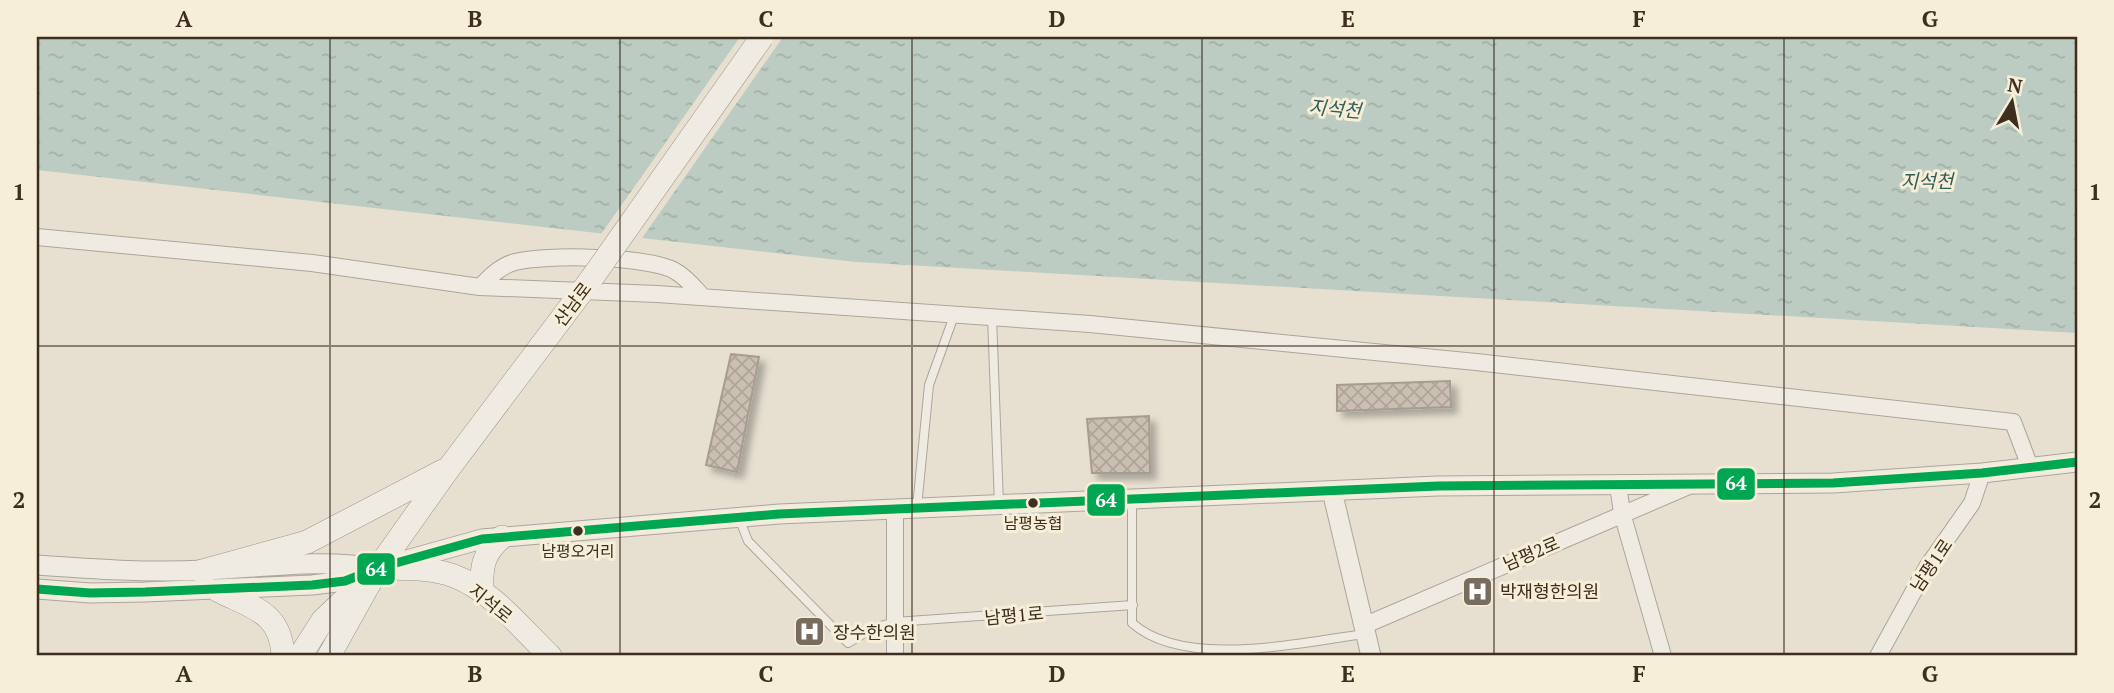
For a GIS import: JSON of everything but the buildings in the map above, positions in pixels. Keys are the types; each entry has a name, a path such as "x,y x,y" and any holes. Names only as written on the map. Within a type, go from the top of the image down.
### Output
{"main road":[{"name":"산남로","path":"378,568 449,468 587,285 762,37"},
{"path":"202,570 307,542 449,468"},
{"path":"482,591 483,560 490,547 502,537"},
{"path":"300,656 323,620 378,568"},
{"path":"329,656 378,568"},
{"name":"지석로","path":"378,568 426,570 454,576 482,591 550,656"},
{"path":"219,591 270,617 278,629 283,656"}],"street":[{"path":"37,237 312,263 480,287 587,285 703,297 992,316 1476,362 2012,422 2030,467"},
{"path":"480,287 494,273 513,262 576,258 642,262 664,267 676,271 703,297"},
{"path":"37,589 90,593 219,591 345,582 378,568 482,539 739,517 1437,486 1833,483 1982,473 2077,462"},
{"name":"남평1로","path":"1878,656 1927,567 1972,502 1982,473"},
{"name":"남평2로","path":"1364,630 1622,513 1699,482"},
{"path":"1618,485 1622,513 1663,656"},
{"path":"1332,491 1371,656"},
{"path":"895,510 895,656"},
{"path":"37,565 202,570 354,564 378,568"}],"lane":[{"path":"917,509 929,385 955,313"},
{"path":"992,316 999,506"},
{"path":"1132,500 1132,623 1142,631 1200,649 1239,650 1364,630"},
{"name":"남평1로","path":"739,517 748,541 848,643 873,628 895,622 1133,605"}],"water":[{"name":"지석천","path":"37,37 2077,37 2077,333 856,262 37,170"}],"pier":[{"path":"740,37 783,37 640,241 599,237"}],"transit line":[{"name":"64","path":"37,589 90,593 312,585 345,581 378,568 482,539 779,514 1438,486 1833,483 1982,473 2077,462"}],"place":[{"name":"남평농협","path":"1033,503"},
{"name":"남평오거리","path":"578,531"},
{"name":"박재형한의원","path":"1477,591"},
{"name":"장수한의원","path":"810,632"}]}
